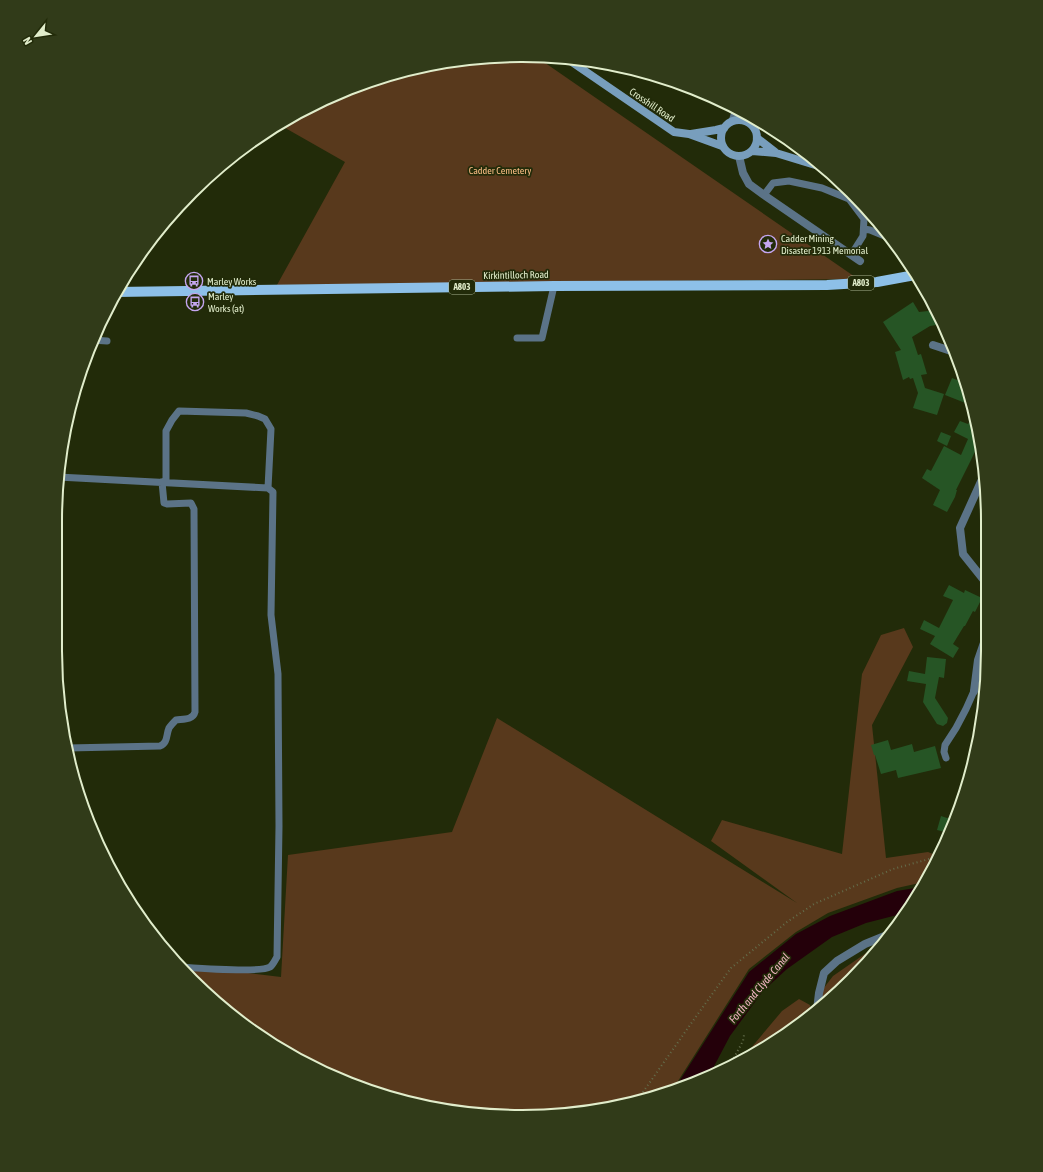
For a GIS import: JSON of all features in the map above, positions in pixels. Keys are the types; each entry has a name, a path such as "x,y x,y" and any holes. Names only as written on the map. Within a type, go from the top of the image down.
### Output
{"main road":[{"name":"Crosshill Road","path":"577,66 674,132 689,134 722,146"},
{"path":"744,120 732,121 721,133 722,146 732,155 739,156 748,154 755,147 757,138 753,125"},
{"name":"Crosshill Road","path":"689,134 724,128"},
{"path":"757,138 776,153"},
{"path":"752,151 776,153 808,163"},
{"name":"Kirkintilloch Road","path":"124,292 554,286 827,285 877,282 910,276"}],"street":[{"path":"739,156 743,173 749,184 860,261"},
{"path":"933,346 948,350"},
{"path":"979,485 960,528 963,554 981,576"},
{"path":"974,691 978,660 981,651"},
{"path":"818,1001 824,973 837,961 865,944 879,938"}],"lane":[{"path":"732,121 734,114"},
{"path":"764,195 773,183 789,181 822,188 847,198"},
{"path":"851,255 863,236 864,219 861,212"},
{"path":"864,230 870,230 879,234"},
{"path":"517,338 542,338 554,286"},
{"path":"99,340 107,341"},
{"path":"73,748 164,745 170,727 176,720 190,719 196,712 194,510 191,503 164,503 166,431 179,411 246,413 258,416 265,420 270,428 268,488"},
{"path":"64,477 268,488 272,492 271,614 278,674 278,957 270,966 260,970 190,968"},
{"path":"946,758 944,752 945,745 956,728 974,691"}],"path":[{"path":"642,1093 731,968 787,922 814,904 894,869 931,858"},
{"path":"733,1058 744,1035"}],"green space":[{"name":"Cadder Cemetery","path":"491,63 545,63 858,279 277,285 345,162 285,128 318,109 346,97 374,86 403,78 462,66"},
{"path":"904,628 913,647 872,725 886,858 928,852 934,854 917,884 897,888 828,913 796,932 749,969 677,1083 611,1101 552,1109 491,1109 432,1101 374,1086 318,1063 266,1033 219,996 188,965 281,977 288,855 452,832 497,718 797,903 711,841 722,820 842,854 862,674 881,635"},
{"path":"868,952 820,999 820,993 833,976"},
{"path":"799,999 810,1005 810,1007 777,1033 751,1048 782,1011"}],"water":[{"name":"Forth and Clyde Canal","path":"914,888 897,915 866,923 832,937 787,969 763,991 730,1036 713,1068 679,1082 749,972 796,934 830,916 897,891"}],"building":[{"path":"913,302 919,312 930,311 937,325 930,326 912,337 918,355 921,354 927,374 921,375 925,388 944,394 937,415 913,408 918,393 913,378 910,379 909,377 903,380 895,352 901,350 883,322"},
{"path":"952,378 957,380 958,378 965,403 945,395"},
{"path":"960,421 968,424 969,421 975,451 947,512 933,505 940,490 922,478 927,469 931,471 944,446 961,455 968,439 954,432"},
{"path":"941,432 951,436 947,446 937,441"},
{"path":"949,585 964,593 965,590 981,598 975,612 973,611 953,644 959,648 953,658 930,644 935,636 920,629 924,620 939,628 953,600 943,596"},
{"path":"927,657 946,659 944,678 939,677 935,698 948,718 947,723 943,726 937,724 923,702 926,684 907,681 909,671 925,674"},
{"path":"888,740 891,750 912,744 914,752 935,746 941,768 898,778 896,770 881,774 871,745"},
{"path":"941,816 949,818 944,832 937,830"}],"place":[{"name":"Cadder Mining Disaster 1913 Memorial","path":"768,244"},
{"name":"Marley Works","path":"194,281"},
{"name":"Marley Works (at)","path":"195,302"}]}
